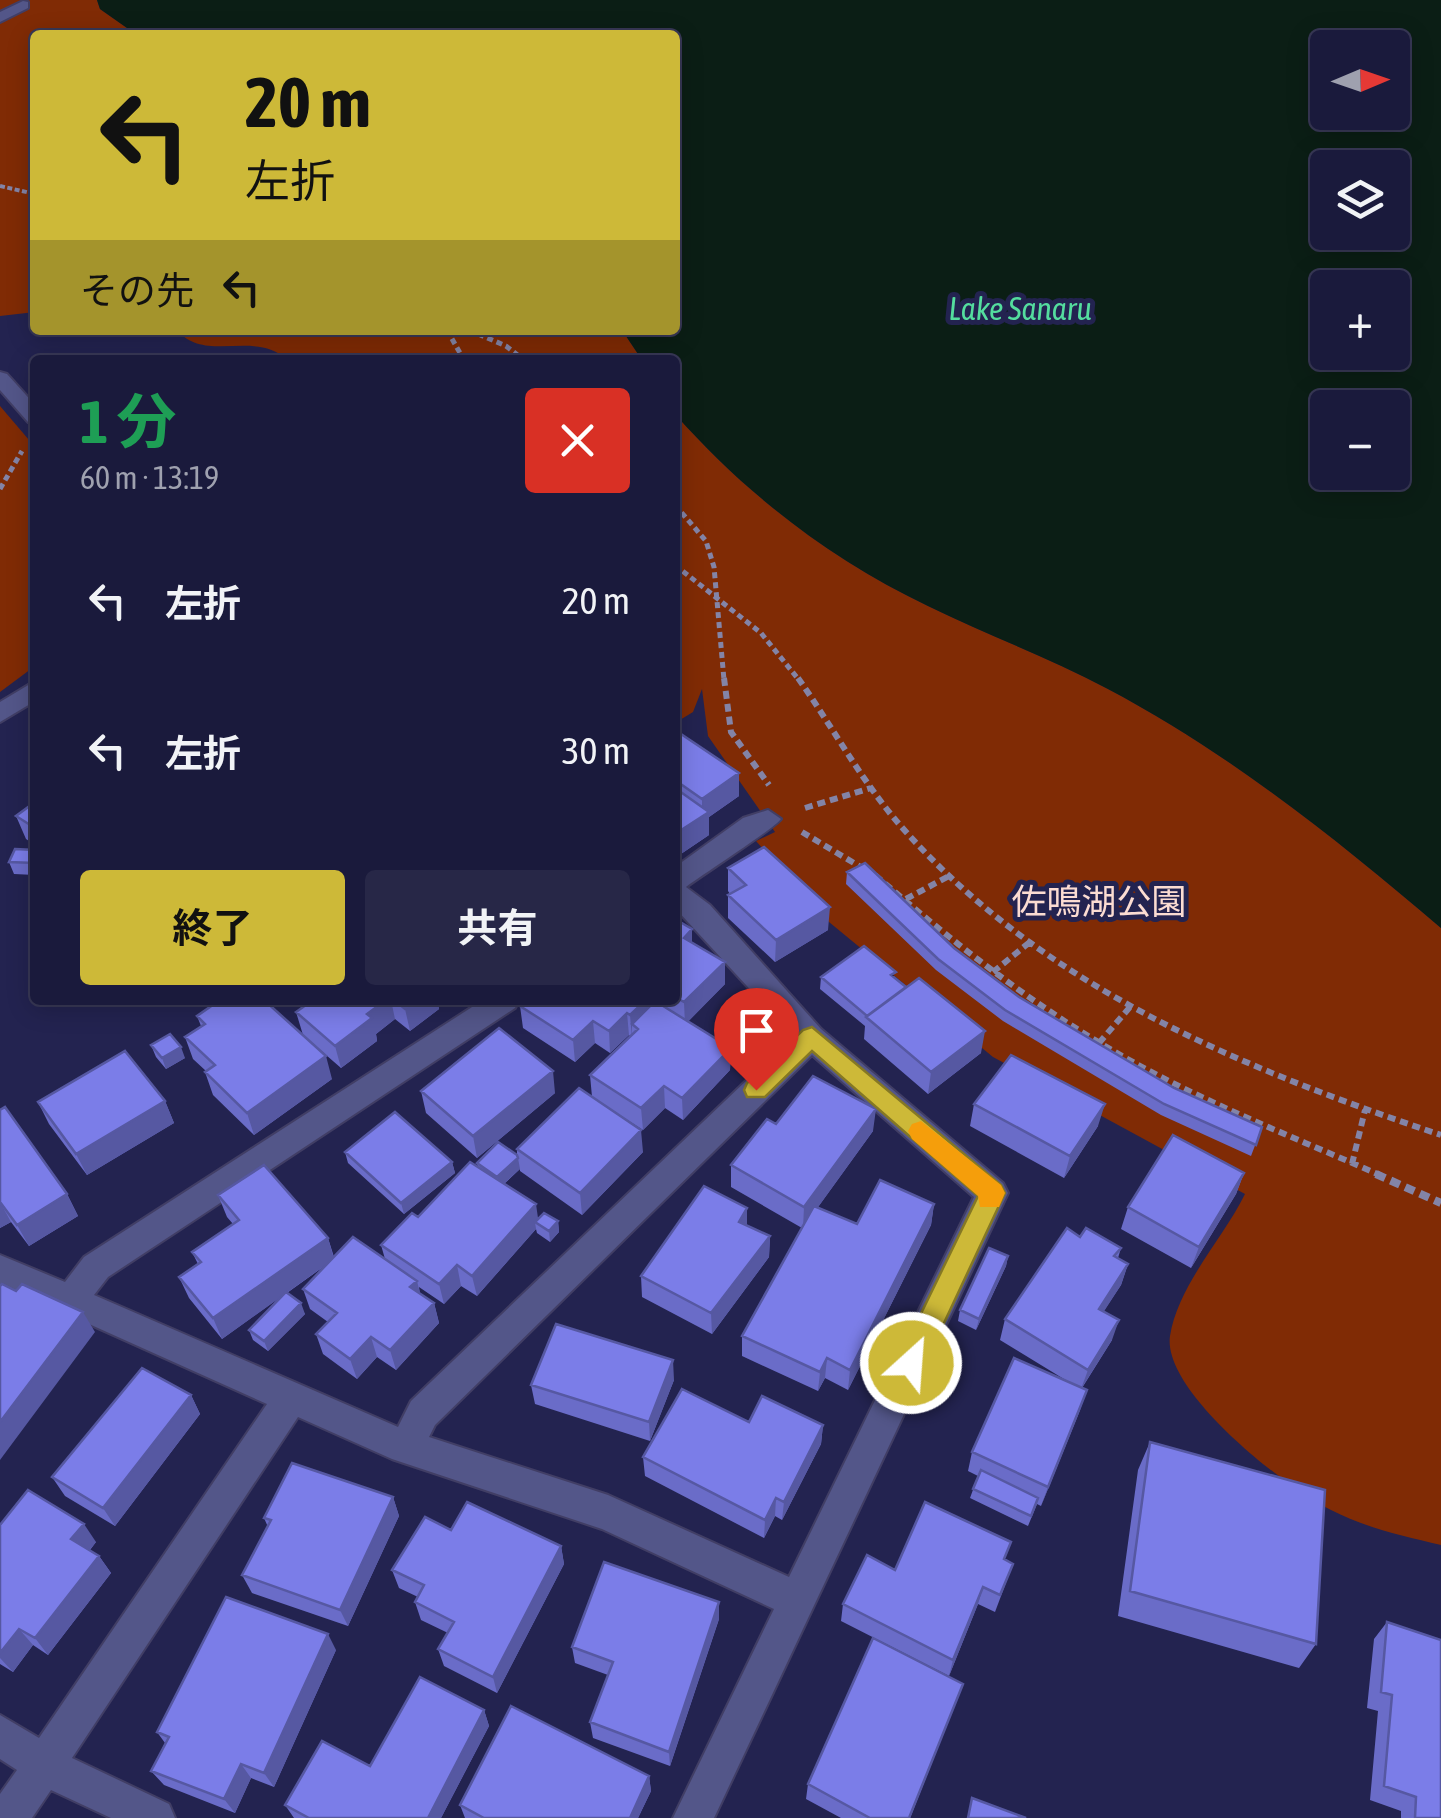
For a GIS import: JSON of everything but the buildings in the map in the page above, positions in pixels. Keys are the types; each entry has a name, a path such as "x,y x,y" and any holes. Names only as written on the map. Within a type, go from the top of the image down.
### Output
{"street":[{"path":"0,18 23,5"},
{"path":"0,378 30,412"},
{"path":"0,714 30,693"},
{"path":"680,877 752,825 778,816"},
{"path":"680,897 700,912 812,1037 992,1193 693,1818"},
{"path":"71,1300 96,1267 498,1005"},
{"path":"406,1447 423,1413 812,1037"},
{"path":"0,1269 406,1447 608,1512 798,1601"},
{"path":"8,1818 291,1398"},
{"path":"0,1735 45,1766 155,1818"}],"path":[{"path":"0,186 30,193"},
{"path":"481,335 518,355"},
{"path":"0,488 28,441"},
{"path":"680,511 706,541 714,567 713,594 731,732 778,816 883,879 992,972 1099,1044 1178,1086 1441,1203"},
{"path":"680,570 782,655 871,788 948,876 1030,942 1130,1008 1281,1080 1441,1135"},
{"path":"778,816 871,788"},
{"path":"906,899 948,876"},
{"path":"992,972 1030,942"},
{"path":"1099,1044 1130,1008"},
{"path":"1352,1164 1364,1110"}],"green space":[{"path":"0,0 97,0 100,9 130,30 30,30 30,313 0,316"},
{"path":"182,335 625,335 639,355 280,355 261,347 202,345"},
{"path":"0,406 30,441 30,670 0,692"},
{"name":"佐鳴湖公園","path":"680,419 731,472 824,546 892,588 1086,678 1153,714 1239,769 1322,830 1441,928 1441,1545 1358,1522 1311,1498 1258,1460 1185,1383 1173,1358 1170,1336 1175,1317 1191,1281 1245,1194 993,1057 829,922 756,841 775,832 708,736 702,689 693,712 680,720"}],"water":[{"name":"Lake Sanaru","path":"97,0 1441,0 1441,928 1322,830 1239,769 1153,714 1086,678 892,588 824,546 731,472 680,419 680,355 639,355 625,335 680,335 680,30 130,30 100,9"}],"slow traffic":[{"path":"921,1131 992,1193 990,1199"}],"route":[{"path":"756,1090 812,1037 992,1193 911,1363"}]}
